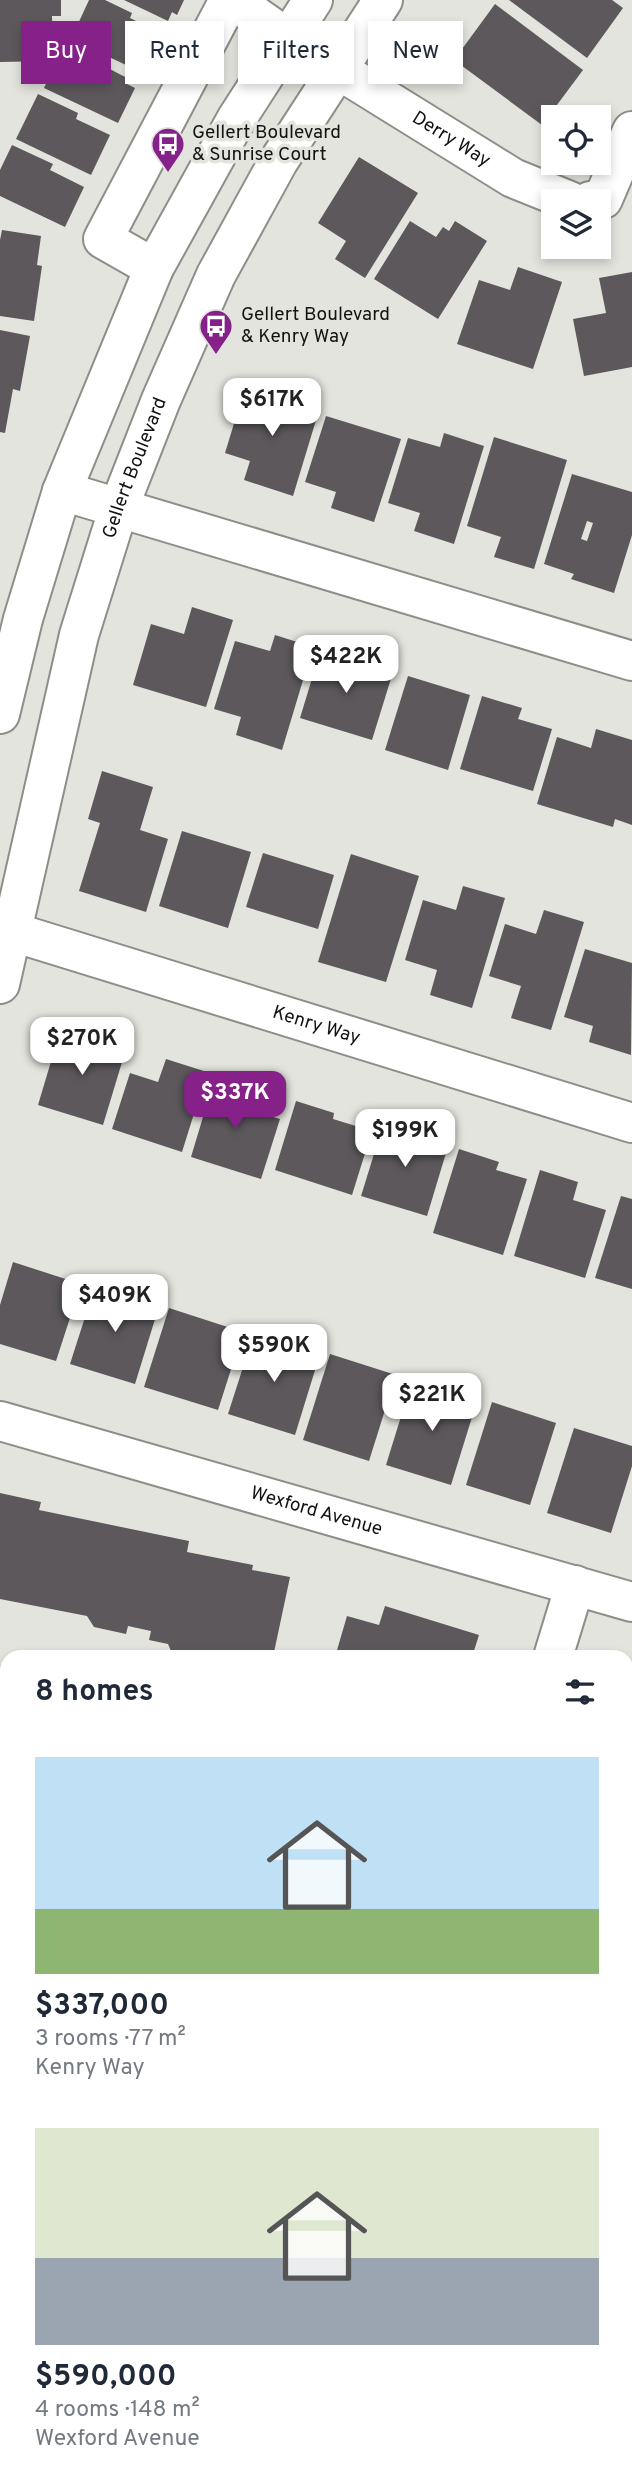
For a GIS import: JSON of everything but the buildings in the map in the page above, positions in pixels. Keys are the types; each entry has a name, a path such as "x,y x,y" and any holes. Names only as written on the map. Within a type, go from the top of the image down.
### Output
{"street":[{"name":"Derry Way","path":"231,0 262,21"},
{"path":"154,268 103,239 231,0"},
{"path":"299,21 313,0"},
{"name":"Gellert Boulevard","path":"354,43 383,0"},
{"name":"Derry Way","path":"354,80 513,178 541,189"},
{"path":"0,714 23,619 62,491 154,268 258,84"},
{"name":"Gellert Boulevard","path":"0,984 6,930 79,635 119,507 161,400 216,275 278,162 327,84"},
{"path":"607,189 632,131"},
{"path":"62,491 632,661"},
{"name":"Kenry Way","path":"6,930 632,1123"},
{"name":"Wexford Avenue","path":"0,1421 632,1602"},
{"path":"556,1650 575,1585"}],"place":[{"name":"Gellert Boulevard & Sunrise Court","path":"168,174"},
{"name":"Gellert Boulevard & Kenry Way","path":"216,356"}]}
